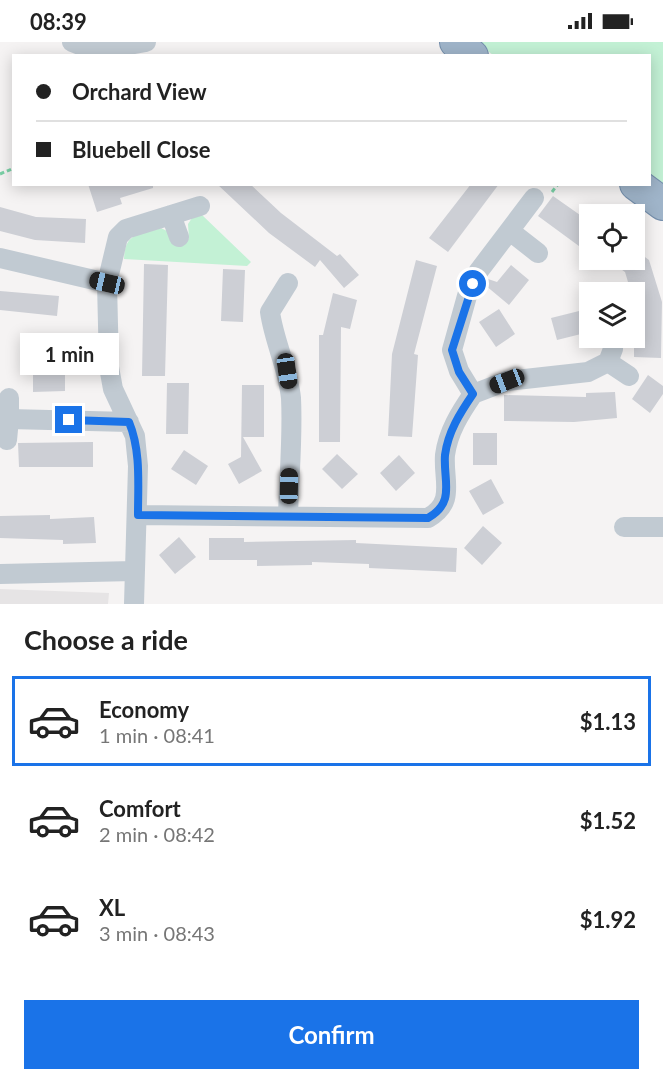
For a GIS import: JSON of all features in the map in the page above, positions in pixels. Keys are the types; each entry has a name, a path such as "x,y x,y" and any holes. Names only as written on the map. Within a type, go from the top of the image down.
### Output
{"highway":[{"path":"456,42 470,54"},
{"path":"639,186 663,204"}],"street":[{"path":"72,42 95,51 146,42"},
{"path":"473,394 459,372 452,350 467,296 478,272 511,232 534,198"},
{"path":"134,604 138,466 135,436 113,389 109,367 107,283 118,237 126,229 200,206"},
{"path":"171,215 179,237"},
{"path":"511,232 538,253"},
{"path":"0,258 107,283"},
{"path":"288,516 291,399 287,371 272,327 270,312 289,283"},
{"path":"138,515 428,518 440,511 446,496 445,454 455,421 473,394 507,381 588,372 608,362 613,348"},
{"path":"608,362 629,376"},
{"path":"7,440 9,398"},
{"path":"9,419 129,422"},
{"path":"624,527 663,527"},
{"path":"0,574 134,571"}],"shaded area":[{"path":"0,589 109,593 108,604 0,604"}],"green space":[{"path":"476,42 663,42 663,189 651,180 651,54 492,54"},
{"path":"202,215 251,262 247,266 124,259 127,244 135,236 161,228 167,231 174,243 189,239 188,224 192,218"}],"building":[{"path":"89,186 153,186 153,188 120,198 122,204 97,212"},
{"path":"219,186 252,186 281,213 337,256 340,254 359,275 344,288 320,260 315,267 269,233"},
{"path":"469,186 498,186 448,252 429,238"},
{"path":"553,196 579,214 579,246 538,216"},
{"path":"0,207 36,217 86,219 85,243 35,240 0,231"},
{"path":"645,257 649,260 662,302 661,358 634,357 634,348 645,348 645,282 628,282 622,270 645,270"},
{"path":"416,260 437,266 414,354 418,355 412,437 388,436 392,354"},
{"path":"144,264 168,265 165,376 142,376"},
{"path":"511,265 529,280 509,305 485,285 488,279 497,282"},
{"path":"223,269 245,270 243,322 221,321"},
{"path":"0,291 59,296 57,316 0,310"},
{"path":"333,293 357,300 350,329 341,327 340,442 319,442 319,335 323,335"},
{"path":"499,309 515,334 496,347 479,322"},
{"path":"579,311 579,334 557,340 551,318"},
{"path":"33,364 65,364 65,391 33,392"},
{"path":"648,375 663,386 663,394 650,413 632,399"},
{"path":"167,383 189,383 188,434 166,434"},
{"path":"242,385 264,385 264,437 243,437 262,471 239,484 228,464 241,457"},
{"path":"615,392 617,418 574,422 504,421 504,395 586,397 586,393"},
{"path":"473,433 497,433 497,465 473,465"},
{"path":"93,442 93,467 19,467 18,443"},
{"path":"184,450 208,466 196,485 171,469"},
{"path":"337,454 358,474 342,489 322,469"},
{"path":"399,455 415,473 396,491 380,473"},
{"path":"491,479 504,503 483,515 469,491"},
{"path":"50,515 50,519 94,517 96,543 63,544 63,540 0,538 0,516"},
{"path":"483,526 502,543 482,565 464,548"},
{"path":"179,537 196,557 175,574 159,555"},
{"path":"209,538 244,538 244,542 356,540 356,543 457,548 456,572 369,568 369,564 312,562 312,565 257,566 257,560 209,560"}],"route":[{"path":"69,420 129,422 135,436 138,466 138,515 428,518 440,511 446,496 445,454 455,421 473,394 459,372 452,350 467,296 473,284"}]}
